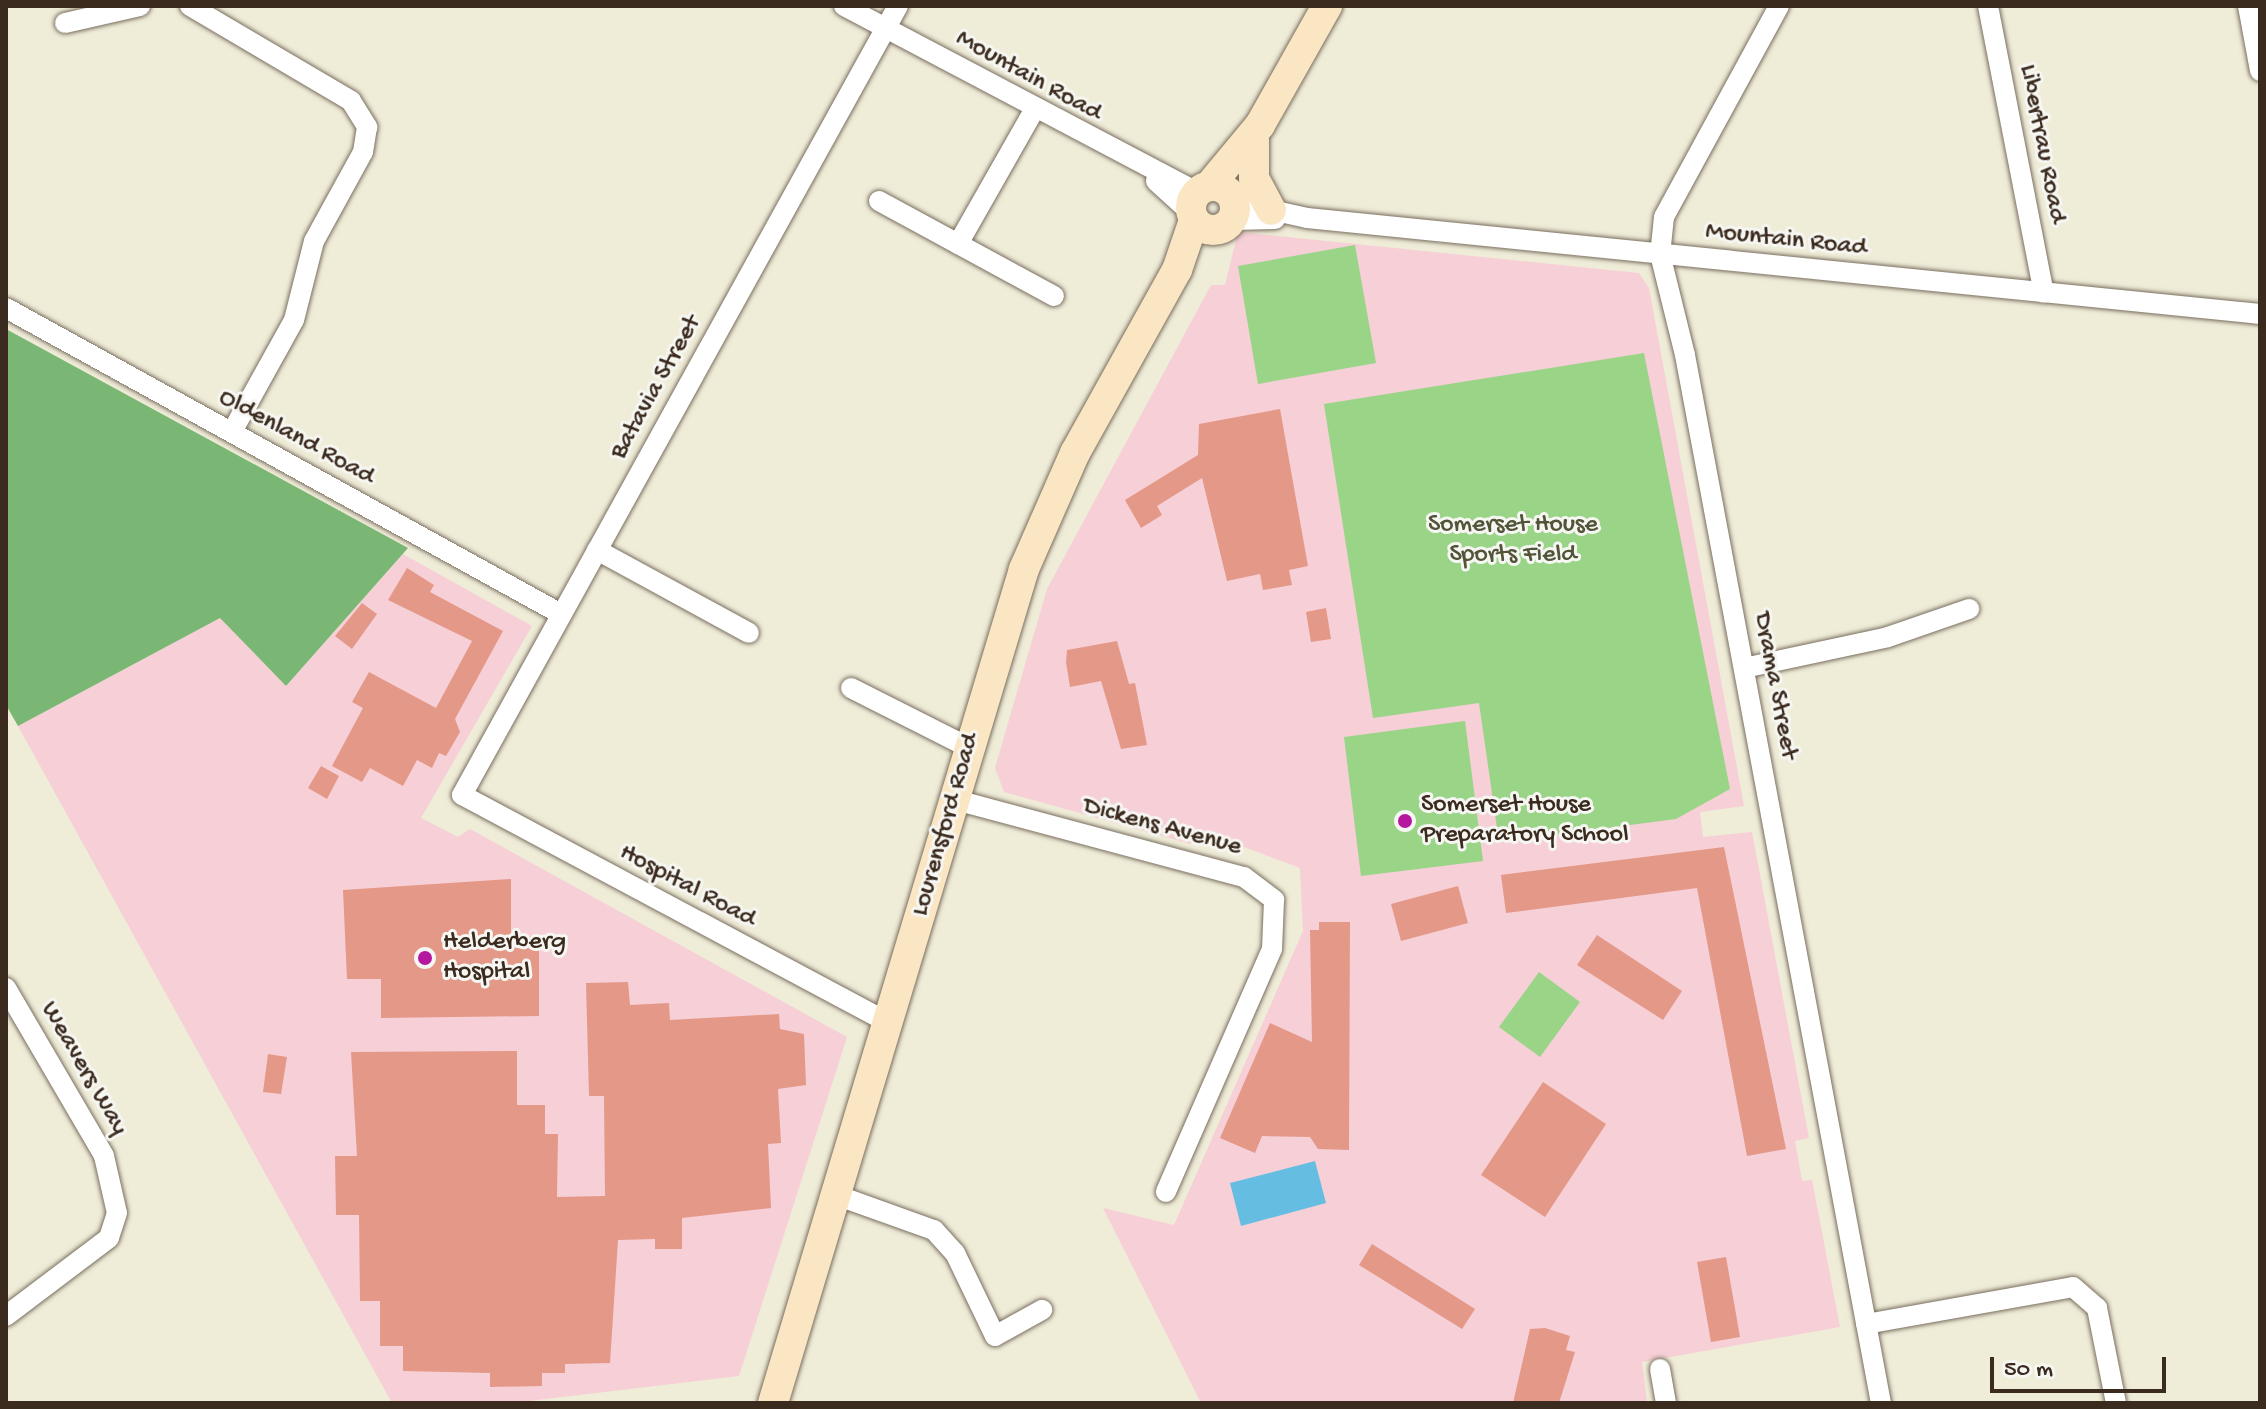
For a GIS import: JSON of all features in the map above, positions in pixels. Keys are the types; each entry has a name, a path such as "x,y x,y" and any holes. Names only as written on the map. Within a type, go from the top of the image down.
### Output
{"street":[{"path":"65,23 140,6"},
{"path":"190,6 351,101 367,127 363,152 314,241 294,320 232,432"},
{"name":"Mountain Road","path":"844,6 1213,207 2260,314"},
{"name":"Batavia Street","path":"462,795 898,6"},
{"name":"Lourensford Road","path":"773,1403 1039,527 1177,270 1327,6"},
{"name":"Drama Street","path":"1779,6 1664,217 1660,254 1744,668 1881,1403"},
{"name":"Libertrau Road","path":"1988,6 2044,293"},
{"path":"2248,6 2260,71"},
{"path":"958,244 1034,110"},
{"path":"1257,132 1254,178 1271,210"},
{"path":"879,201 1054,296"},
{"name":"Mountain Road","path":"1213,207 1271,210 1307,218"},
{"name":"Oldenland Road","path":"6,308 561,614"},
{"path":"597,550 749,633"},
{"path":"1744,668 1888,637 1969,609"},
{"path":"851,688 970,748"},
{"name":"Hospital Road","path":"462,795 889,1023"},
{"name":"Dickens Avenue","path":"956,800 1244,877 1274,900 1272,949 1166,1192"},
{"name":"Weavers Way","path":"6,988 104,1156 117,1213 109,1238 6,1316"},
{"path":"836,1195 934,1230 955,1253 995,1336 1042,1310"},
{"path":"1866,1324 2073,1287 2097,1308 2116,1403"},
{"path":"1660,1369 1666,1403"}],"shaded area":[{"name":"Somerset House Preparatory School","path":"1238,232 1639,273 1649,288 1744,806 1700,812 1703,837 1752,832 1809,1138 1795,1141 1802,1181 1812,1180 1840,1327 1642,1362 1647,1403 1201,1403 1103,1208 1174,1225 1303,931 1300,868 1199,830 1191,844 1004,792 995,768 1047,589 1211,285 1225,285"},
{"name":"Helderberg Hospital","path":"403,554 532,626 421,818 458,837 470,829 847,1037 739,1376 512,1403 392,1403 18,726 220,618 286,686"}],"green space":[{"path":"1355,245 1376,363 1258,384 1238,266"},
{"path":"6,329 408,548 286,686 220,618 18,726 6,705"},
{"name":"Somerset House Sports Field","path":"1644,353 1730,789 1676,819 1499,842 1479,703 1373,718 1324,404"},
{"path":"1465,721 1483,861 1361,876 1344,737"},
{"path":"1539,972 1580,1002 1540,1057 1499,1027"}],"water":[{"path":"1315,1161 1326,1203 1241,1226 1230,1183"}],"building":[{"path":"1280,409 1308,566 1289,570 1292,585 1263,590 1260,574 1227,581 1202,478 1157,506 1162,515 1141,528 1125,500 1198,455 1199,424"},
{"path":"407,568 434,585 430,592 503,631 455,719 460,732 446,756 439,753 432,768 417,760 403,786 370,768 362,782 332,766 363,708 352,702 369,672 436,708 472,641 388,600"},
{"path":"362,603 377,614 352,649 335,636"},
{"path":"1326,608 1331,639 1311,642 1306,612"},
{"path":"1117,641 1129,684 1135,683 1147,745 1121,749 1101,681 1070,687 1067,650"},
{"path":"321,766 339,776 327,799 308,788"},
{"path":"1724,847 1786,1149 1747,1156 1697,888 1506,913 1501,875"},
{"path":"511,879 511,936 539,936 539,1016 381,1018 381,979 347,979 343,890"},
{"path":"1458,886 1468,923 1401,941 1391,904"},
{"path":"1319,922 1350,922 1349,1150 1318,1149 1310,1137 1262,1136 1255,1153 1220,1138 1270,1023 1312,1042 1310,930 1319,930"},
{"path":"1597,935 1682,991 1663,1020 1577,965"},
{"path":"628,982 630,1005 669,1003 670,1020 779,1014 780,1029 804,1034 806,1085 778,1089 781,1143 768,1144 771,1208 682,1218 682,1249 655,1249 655,1239 618,1240 610,1363 565,1364 565,1373 542,1373 542,1386 490,1387 490,1373 403,1371 403,1346 380,1346 380,1301 360,1301 359,1215 336,1215 335,1156 357,1156 351,1052 517,1051 517,1105 545,1105 545,1134 558,1134 557,1197 605,1196 604,1096 589,1096 586,983"},
{"path":"268,1054 287,1057 281,1094 263,1092"},
{"path":"1543,1082 1606,1124 1545,1217 1481,1175"},
{"path":"1372,1244 1475,1309 1462,1329 1359,1265"},
{"path":"1726,1257 1740,1337 1711,1342 1697,1262"},
{"path":"1545,1328 1570,1336 1566,1350 1575,1352 1559,1403 1513,1403 1530,1329"}],"place":[{"name":"Somerset House Preparatory School","path":"1405,821"},
{"name":"Helderberg Hospital","path":"425,958"}]}
